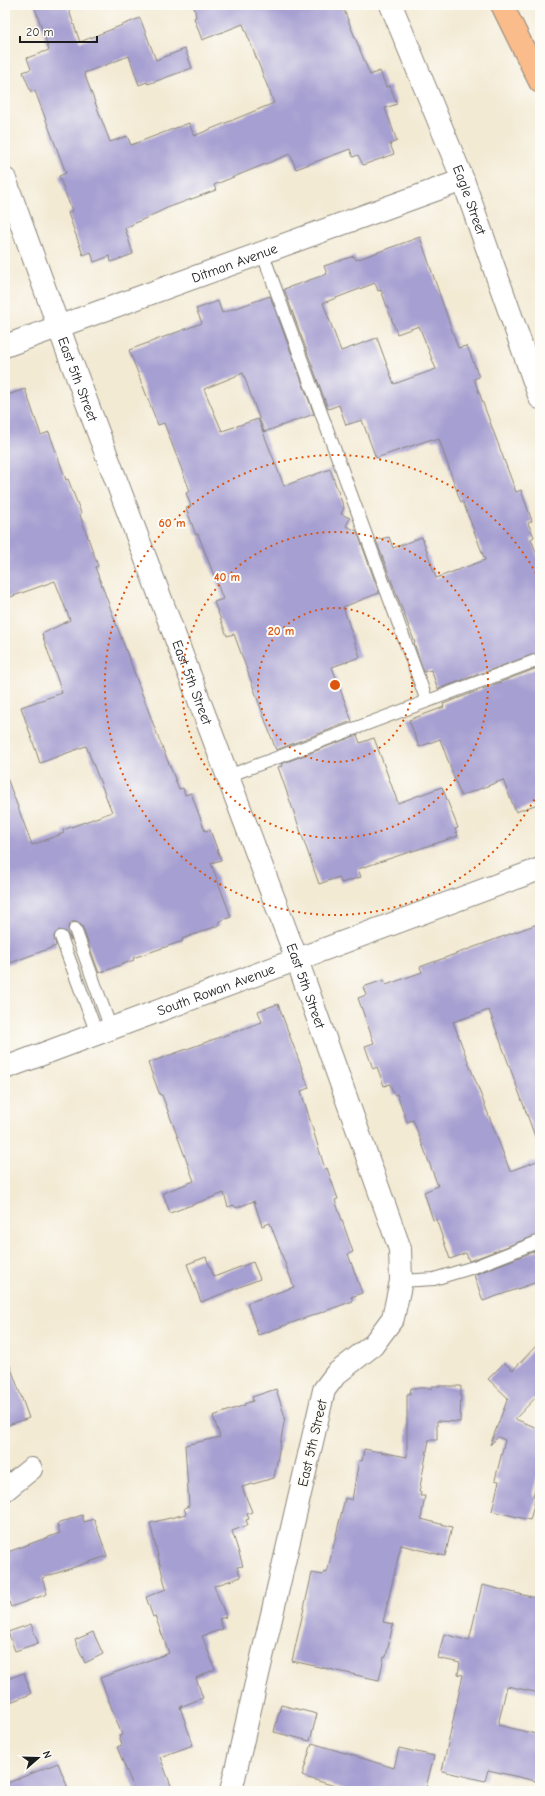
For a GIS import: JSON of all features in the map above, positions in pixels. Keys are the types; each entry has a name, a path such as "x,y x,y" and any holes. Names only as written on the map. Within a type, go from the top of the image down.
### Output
{"highway":[{"path":"502,5 540,82"}],"street":[{"name":"Eagle Street","path":"391,5 463,180 540,398"},
{"name":"East 5th Street","path":"5,179 297,960 400,1249 401,1281 393,1318 373,1345 336,1374 324,1390 231,1791"},
{"name":"Ditman Avenue","path":"5,346 463,180"},
{"name":"South Rowan Avenue","path":"5,1068 540,869"},
{"path":"5,1490 31,1469"}],"lane":[{"path":"262,252 427,701"},
{"path":"228,776 540,659"},
{"path":"75,930 104,1031"},
{"path":"61,937 104,1031"},
{"path":"401,1281 434,1279 474,1267 540,1241"}],"building":[{"path":"34,5 67,5 80,42 140,18 156,60 185,49 192,68 148,84 147,82 139,85 129,56 84,73 110,142 127,136 131,145 189,123 194,136 274,103 243,24 202,40 194,18 196,17 194,5 342,5 370,75 380,71 386,87 390,86 397,104 385,108 397,141 390,144 394,154 363,165 358,155 353,157 350,149 296,169 290,154 214,185 216,190 167,208 125,228 133,254 111,262 110,256 94,262 91,252 83,255 68,213 72,211 59,176 66,173 35,91 31,92 23,72 31,69 27,58 49,50"},
{"path":"420,237 458,348 466,346 468,348 479,377 474,379 516,492 521,490 532,521 528,523 534,537 531,539 540,563 540,652 438,689 431,670 424,672 415,643 376,540 389,537 393,548 422,537 436,578 485,560 463,502 460,500 439,439 433,441 432,439 376,458 362,420 346,425 339,405 328,409 284,289 327,274 324,266 354,256 356,260","holes":["375,283 378,291 381,290 397,334 419,326 436,369 394,384 377,338 341,351 323,303"]},
{"path":"270,296 314,414 264,432 243,373 204,389 222,431 258,419 284,486 330,469 344,508 341,514 350,518 346,526 357,531 379,593 343,607 360,657 332,667 352,721 276,750 234,634 227,636 214,602 223,599 198,534 196,535 186,508 191,506 186,493 190,491 164,423 158,425 129,350 202,323 196,309 218,301 222,313"},
{"path":"25,389 41,435 49,432 66,480 68,479 81,513 80,515 98,566 95,567 179,789 183,788 185,795 191,793 205,831 210,830 221,860 211,863 231,917 219,921 220,925 182,939 183,941 133,958 134,960 99,973 82,926 76,922 72,922 68,927 71,940 66,932 59,930 54,936 56,946 5,965 5,778 7,778 32,845 64,833 63,830 112,812 86,746 40,763 21,707 62,693 42,634 70,620 55,581 5,599 5,396"},
{"path":"540,667 540,803 516,812 503,780 461,796 440,739 419,747 409,720 444,707 443,704"},
{"path":"357,735 360,743 374,738 398,803 442,787 458,828 455,829 458,836 358,869 361,877 341,883 339,877 319,884 278,767 282,766 281,764"},
{"path":"540,923 540,1141 537,1142 489,1010 453,1022 510,1171 540,1160 540,1234 469,1261 466,1253 450,1259 436,1219 433,1220 424,1192 438,1186 413,1120 407,1122 397,1094 394,1095 390,1084 384,1086 377,1067 373,1069 365,1046 374,1043 358,998 366,995 363,987 384,980 386,985 422,972 420,967"},
{"path":"278,1004 309,1088 301,1091 325,1169 327,1168 338,1199 335,1200 353,1252 348,1254 362,1293 351,1297 353,1301 258,1335 247,1303 294,1287 270,1223 262,1226 254,1201 236,1208 234,1205 228,1207 224,1193 170,1213 163,1193 194,1181 162,1095 160,1095 148,1063 262,1022 258,1011"},
{"path":"540,1249 540,1281 483,1301 474,1275"},
{"path":"206,1257 214,1277 253,1262 260,1279 201,1302 187,1264"},
{"path":"540,1342 540,1393 515,1419 540,1429 540,1470 533,1496 536,1497 530,1520 492,1511 499,1481 495,1480 505,1440 498,1437 490,1445 508,1398 488,1379 504,1363 513,1370"},
{"path":"8,1360 29,1418 5,1426 5,1361"},
{"path":"432,1386 461,1386 460,1422 437,1421 437,1440 429,1440 419,1492 421,1492 420,1496 425,1496 421,1519 452,1527 445,1556 401,1545 383,1622 393,1624 386,1657 384,1657 379,1680 292,1661 312,1573 323,1575 324,1572 327,1573 345,1498 352,1500 359,1460 362,1461 364,1449 407,1457 407,1394 410,1394 411,1388 432,1388"},
{"path":"276,1389 285,1417 274,1478 242,1487 252,1512 247,1514 249,1519 246,1520 248,1525 232,1531 243,1566 237,1567 241,1577 214,1586 226,1617 219,1619 223,1629 202,1636 215,1669 196,1678 203,1698 180,1707 193,1745 160,1757 173,1791 135,1791 117,1747 122,1745 119,1736 122,1735 100,1678 169,1653 146,1597 166,1589 150,1523 186,1514 184,1508 189,1506 185,1445 220,1437 213,1416 245,1405 244,1404 253,1401 252,1397"},
{"path":"82,1515 84,1522 94,1519 107,1556 42,1578 47,1594 11,1607 5,1591 5,1553 60,1533 57,1524"},
{"path":"482,1585 540,1599 540,1693 507,1686 498,1725 540,1735 540,1782 488,1770 485,1781 442,1771 463,1675 458,1674 460,1663 438,1658 444,1634 469,1641"},
{"path":"31,1624 38,1643 15,1651 8,1632"},
{"path":"93,1632 103,1654 85,1663 75,1640"},
{"path":"24,1673 31,1694 5,1704 5,1680"},
{"path":"281,1705 317,1714 310,1741 274,1732"},
{"path":"312,1743 394,1768 399,1748 434,1756 425,1791 351,1791 302,1776"},
{"path":"58,1763 69,1791 5,1791 5,1784"}]}
